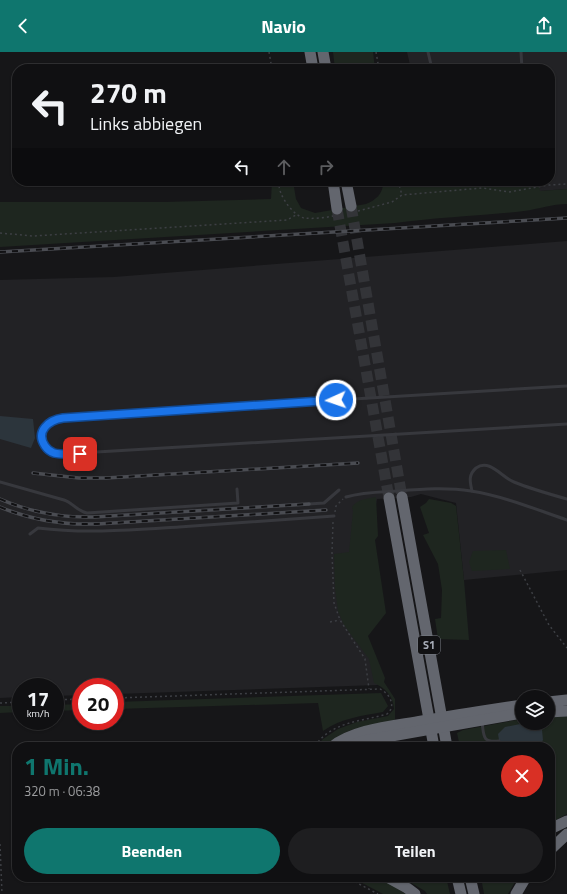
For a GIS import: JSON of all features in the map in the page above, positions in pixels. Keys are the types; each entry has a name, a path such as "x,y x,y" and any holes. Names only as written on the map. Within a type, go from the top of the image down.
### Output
{"highway":[{"path":"310,52 312,64"},
{"path":"323,52 325,64"},
{"path":"333,186 337,208"},
{"path":"347,186 351,206"},
{"name":"S1","path":"402,496 446,742"},
{"name":"S1","path":"389,498 433,742"},
{"path":"555,699 567,700"},
{"path":"475,718 515,703"},
{"path":"555,712 567,711"},
{"path":"360,742 475,718 515,714"},
{"path":"340,742 357,734 396,735"},
{"path":"555,827 567,821"},
{"path":"555,845 567,834"},
{"path":"396,882 415,894"},
{"path":"458,882 461,894"},
{"path":"471,882 474,894"},
{"path":"516,894 523,882"}],"lane":[{"path":"428,52 431,64"},
{"path":"521,52 522,64"},
{"path":"567,386 63,418 55,419 49,423 45,427 42,437 47,449 54,453 63,454 567,424"},
{"path":"472,491 470,476 478,467 486,465 495,469 511,481 567,499"},
{"path":"0,482 64,500 72,504 79,511 87,513 238,503 237,489"},
{"path":"346,497 362,493 430,489 472,491 502,498 567,520"},
{"path":"309,504 324,503 339,490"},
{"path":"30,534 38,528 64,531 143,529 334,516"},
{"path":"475,718 486,740 490,742 499,741"}],"path":[{"path":"269,52 271,64"},
{"path":"376,52 378,64"},
{"path":"555,185 567,184"},
{"path":"399,186 402,195 482,188 509,192 543,186"},
{"path":"0,235 33,236 287,220 297,215"},
{"path":"346,497 340,500 336,506 332,526 332,582 334,604 340,620 365,659 369,689"},
{"path":"520,570 549,625 567,648"},
{"path":"330,622 340,620"},
{"path":"124,698 380,689 387,693 391,699 392,704 390,712 378,717 342,725 323,736 318,742"},
{"path":"0,703 12,702"},
{"path":"0,844 2,894"},
{"path":"355,882 378,894"}],"shaded area":[{"path":"333,52 373,52 374,64 334,64"},
{"path":"407,52 567,52 567,189 539,191 538,186 555,186 555,64 410,64"},
{"path":"272,186 294,186 296,199 301,208 315,213 366,204 379,196 383,186 539,186 540,191 567,189 567,204 524,211 395,223 0,247 0,202 164,202 271,199"},
{"path":"567,241 567,570 464,580 456,503 421,494 411,497 377,499 363,578 340,590 372,651 378,685 124,694 124,678 72,678 72,695 64,696 64,678 12,678 12,697 0,698 0,280 114,277"},
{"path":"0,416 33,419 35,438 31,448 0,439"},
{"path":"376,497 378,536 375,540 386,613 368,636 385,678 384,682 395,699 395,719 394,721 354,729 344,733 332,742 320,742 338,729 357,722 388,716 394,709 392,700 388,693 382,687 374,683 369,659 344,625 338,611 335,588 334,554 349,552 353,511 352,507 354,504"},
{"path":"429,499 451,503 456,506 469,640 438,639 435,619 441,618 442,590 438,564 423,535 429,533 420,507"},
{"path":"506,550 510,569 472,571 469,562 473,551"},
{"path":"381,693 388,706 383,712 345,720 323,731 318,703 124,709 124,702"},
{"path":"72,704 72,710 64,711 64,705"},
{"path":"0,706 12,706 12,712 0,713"},
{"path":"567,715 567,814 555,820 555,742 459,742 457,733 463,730 515,720 515,730 555,730 555,716"},
{"path":"515,725 515,730 542,730 543,740 542,742 499,742 498,734 505,727"},
{"path":"360,882 386,882 406,894 383,894"},
{"path":"410,882 447,882 450,894 427,894 425,891"},
{"path":"482,882 515,882 508,894 484,894"}],"tunnel":[{"path":"351,206 402,497"},
{"path":"337,209 389,498"}],"railway":[{"path":"0,252 567,218"},
{"path":"33,473 79,478 106,478 358,463"},
{"path":"0,499 34,511 82,517 309,504"},
{"path":"0,507 12,512 47,521 72,524 97,524 326,510"}],"route":[{"path":"80,454 54,453 47,449 42,437 42,432 45,427 55,419 63,418 115,415 120,413 336,400"}]}
